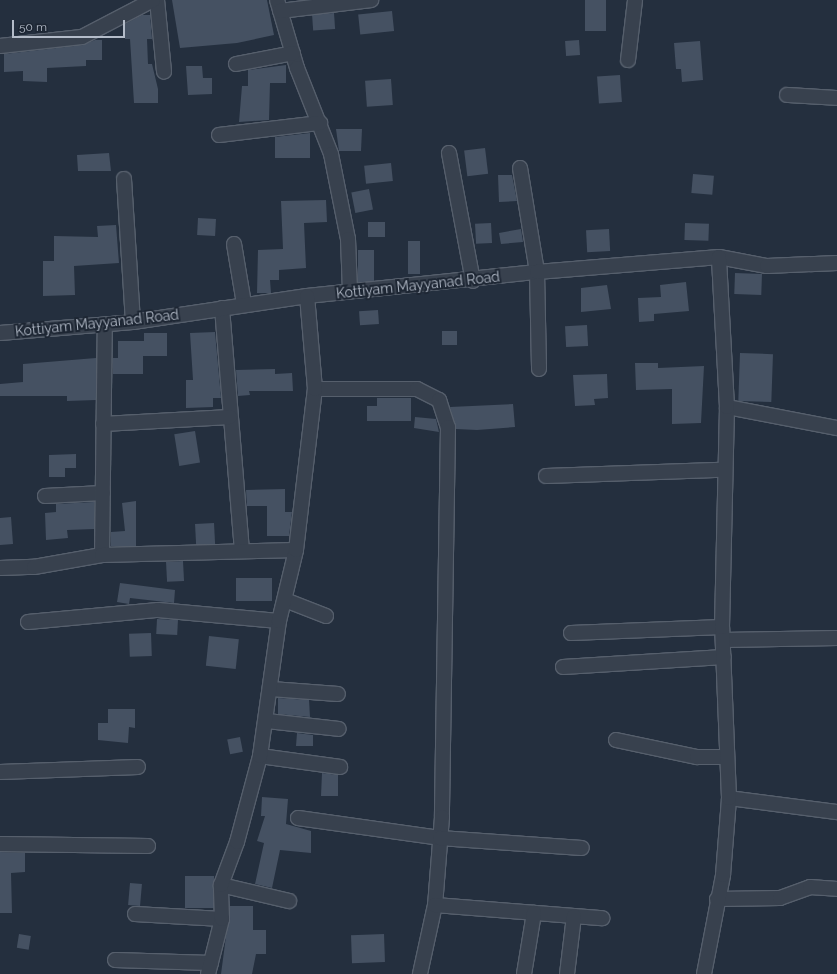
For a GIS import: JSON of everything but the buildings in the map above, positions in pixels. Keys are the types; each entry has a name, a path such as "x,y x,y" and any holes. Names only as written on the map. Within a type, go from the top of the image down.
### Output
{"street":[{"path":"0,46 82,37 153,0"},
{"path":"157,0 164,72"},
{"path":"350,291 341,198 320,123 293,53 278,6 371,0"},
{"path":"628,60 635,0"},
{"path":"236,64 293,53"},
{"path":"787,95 837,98"},
{"path":"219,135 320,123"},
{"path":"450,153 473,280"},
{"path":"520,168 537,272 539,369"},
{"path":"124,178 133,322"},
{"path":"234,244 244,304"},
{"path":"704,974 716,899 723,875 729,798 724,757 728,719 722,633 722,470 727,407 719,257"},
{"name":"Kottiyam Mayyanad Road","path":"0,333 133,322 244,304 307,296 473,280 537,272 719,257 767,266 837,263"},
{"path":"115,960 209,968 222,919 221,885 237,842 260,756 267,721 279,621 296,550 315,389 307,296"},
{"path":"222,308 242,550"},
{"path":"102,555 105,324"},
{"path":"315,389 417,389 430,393 444,409 449,459 440,838 435,905 420,974"},
{"path":"727,407 837,428"},
{"path":"103,424 230,417"},
{"path":"546,476 722,470"},
{"path":"45,496 103,493"},
{"path":"0,568 34,567 102,555 242,550 296,550"},
{"path":"285,600 326,616"},
{"path":"28,622 158,610 279,621"},
{"path":"571,633 722,633 837,638"},
{"path":"563,667 724,657"},
{"path":"271,689 338,694"},
{"path":"267,721 339,729"},
{"path":"616,740 697,757 724,757"},
{"path":"260,756 340,767"},
{"path":"0,772 138,767"},
{"path":"729,798 837,812"},
{"path":"298,818 440,838 582,848"},
{"path":"0,844 148,846"},
{"path":"221,885 289,901"},
{"path":"716,899 780,898 810,887 837,889"},
{"path":"435,905 602,918"},
{"path":"524,974 534,913"},
{"path":"135,914 222,919"},
{"path":"567,974 574,916"}]}
